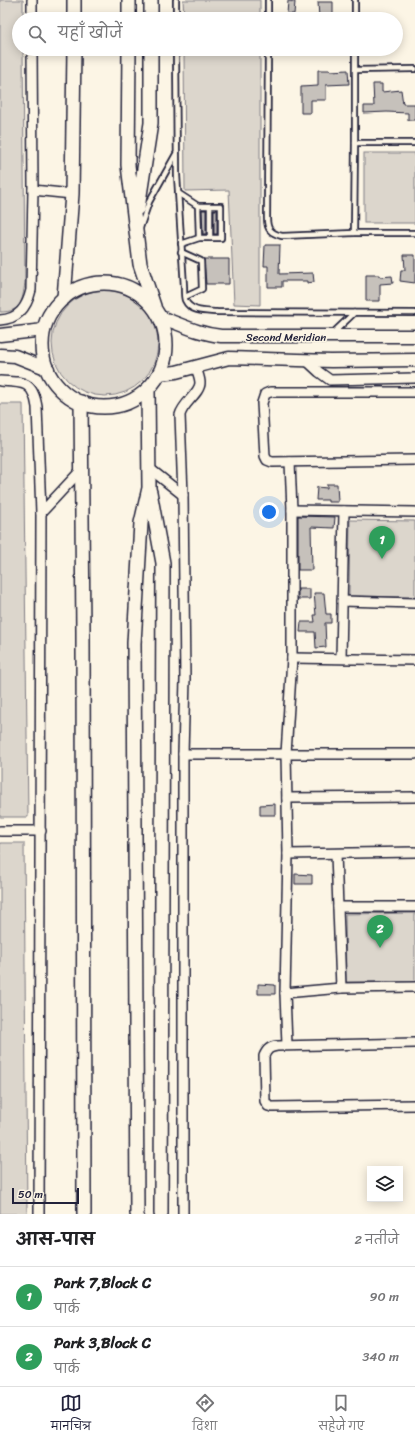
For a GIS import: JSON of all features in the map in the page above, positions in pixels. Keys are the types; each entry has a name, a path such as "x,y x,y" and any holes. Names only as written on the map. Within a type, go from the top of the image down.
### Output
{"main road":[{"path":"74,0 74,12"},
{"path":"129,0 129,12"},
{"path":"151,0 151,12"},
{"path":"64,298 72,194 74,56"},
{"path":"129,56 128,165 136,233 140,264 157,312 163,324 166,340 166,351 162,368 148,390 135,399 120,405 97,406 81,402 67,394 55,382 48,369 42,347 44,330 48,318 56,306 75,289 86,284 102,282 120,286 138,293 157,312"},
{"path":"136,233 150,123 151,56"},
{"path":"148,390 149,488 163,563 161,1214"},
{"path":"81,402 84,632 84,1214"},
{"path":"137,1214 134,643 140,523 149,488"}],"street":[{"path":"32,0 32,12"},
{"path":"0,320 15,318 24,308 29,299 31,290 33,190 32,56"},
{"path":"33,190 72,194"},
{"name":"Second Meridian","path":"157,312 209,335 244,337 415,336"},
{"path":"0,335 44,330"},
{"path":"0,355 15,356 48,369"},
{"name":"Second Meridian","path":"159,374 176,372 229,358 415,360"},
{"path":"306,360 330,380 415,378"},
{"path":"183,1214 183,754 185,679 183,495 180,415 181,409 200,385 196,367"},
{"path":"0,381 25,384 31,389 35,398 41,513 39,1214"},
{"path":"415,392 270,392 265,394 262,403 265,456 267,460 272,462 415,460"},
{"path":"287,1045 285,993 288,854 286,754 292,658 292,510 290,462"},
{"path":"149,468 183,495"},
{"path":"41,513 82,469"},
{"path":"292,510 415,512"},
{"path":"341,658 344,511"},
{"path":"342,601 415,602"},
{"path":"292,658 415,660"},
{"path":"183,754 415,754"},
{"path":"287,798 415,797"},
{"path":"0,831 41,831"},
{"path":"288,854 415,852"},
{"path":"336,854 341,988"},
{"path":"338,907 415,907"},
{"path":"285,993 341,988 415,986"},
{"path":"415,1043 272,1046 266,1051 264,1056 265,1101 268,1106 272,1108 415,1105"}],"lane":[{"path":"176,0 176,12"},
{"path":"268,0 268,12"},
{"path":"355,0 355,12"},
{"path":"176,56 178,193 181,252 185,297 189,305 197,311 218,312 415,314"},
{"path":"268,56 267,225 270,231 274,234 282,236 354,233 415,233"},
{"path":"354,233 356,143 355,56"},
{"path":"355,70 415,69"},
{"path":"356,143 415,143"},
{"path":"136,233 149,202 177,153"},
{"path":"178,193 198,206 221,206 221,238 199,238 181,244"},
{"path":"198,206 199,238"},
{"path":"210,206 210,238"},
{"path":"181,252 201,261 202,289 185,297"},
{"path":"328,337 354,313"}],"shaded area":[{"path":"0,0 23,0 23,12 12,12 12,56 23,56 25,283 22,300 17,308 0,312"},
{"path":"183,0 260,0 260,12 184,12"},
{"path":"184,56 260,56 260,305 234,304 229,190 185,191"},
{"path":"364,153 415,153 415,223 364,223"},
{"path":"105,290 125,294 143,305 154,323 158,343 154,363 143,381 125,392 105,396 85,392 67,381 56,363 52,343 56,323 67,305 85,294"},
{"path":"0,404 23,404 28,817 0,817"},
{"path":"350,520 415,521 415,597 349,596"},
{"path":"0,843 24,843 27,1214 0,1214"},
{"path":"415,913 415,982 346,982 345,914"}],"building":[{"path":"288,1 295,2 294,12 287,12"},
{"path":"318,2 333,2 333,12 319,12"},
{"path":"318,70 348,70 349,84 326,85 326,100 311,100 311,113 301,113 301,87 318,86"},
{"path":"373,84 382,84 382,92 401,90 403,104 415,104 415,120 408,120 408,113 364,113 364,106 374,106"},
{"path":"202,210 206,210 206,234 203,234"},
{"path":"214,210 217,210 217,234 214,234"},
{"path":"265,245 280,245 279,274 313,273 314,282 307,283 307,281 282,281 282,287 268,287 268,266 264,266"},
{"path":"404,255 415,255 415,283 400,281 401,270 405,270"},
{"path":"204,259 229,259 229,284 206,284"},
{"path":"366,275 379,275 380,277 392,276 393,283 380,284 380,301 366,301"},
{"path":"327,484 337,484 338,502 316,500 317,487 327,488"},
{"path":"298,516 335,517 334,528 311,527 312,570 298,570"},
{"path":"298,589 310,589 310,599 298,599"},
{"path":"314,593 324,593 326,614 331,614 331,623 325,623 326,647 316,648 315,632 300,632 301,622 315,622 314,615 316,615"},
{"path":"275,804 275,815 260,815 260,805"},
{"path":"295,874 312,875 312,884 295,884"},
{"path":"258,984 275,985 275,994 258,994"}],"place":[{"name":"Park 7,Block C","path":"382,559"},
{"name":"Park 3,Block C","path":"380,948"}]}
